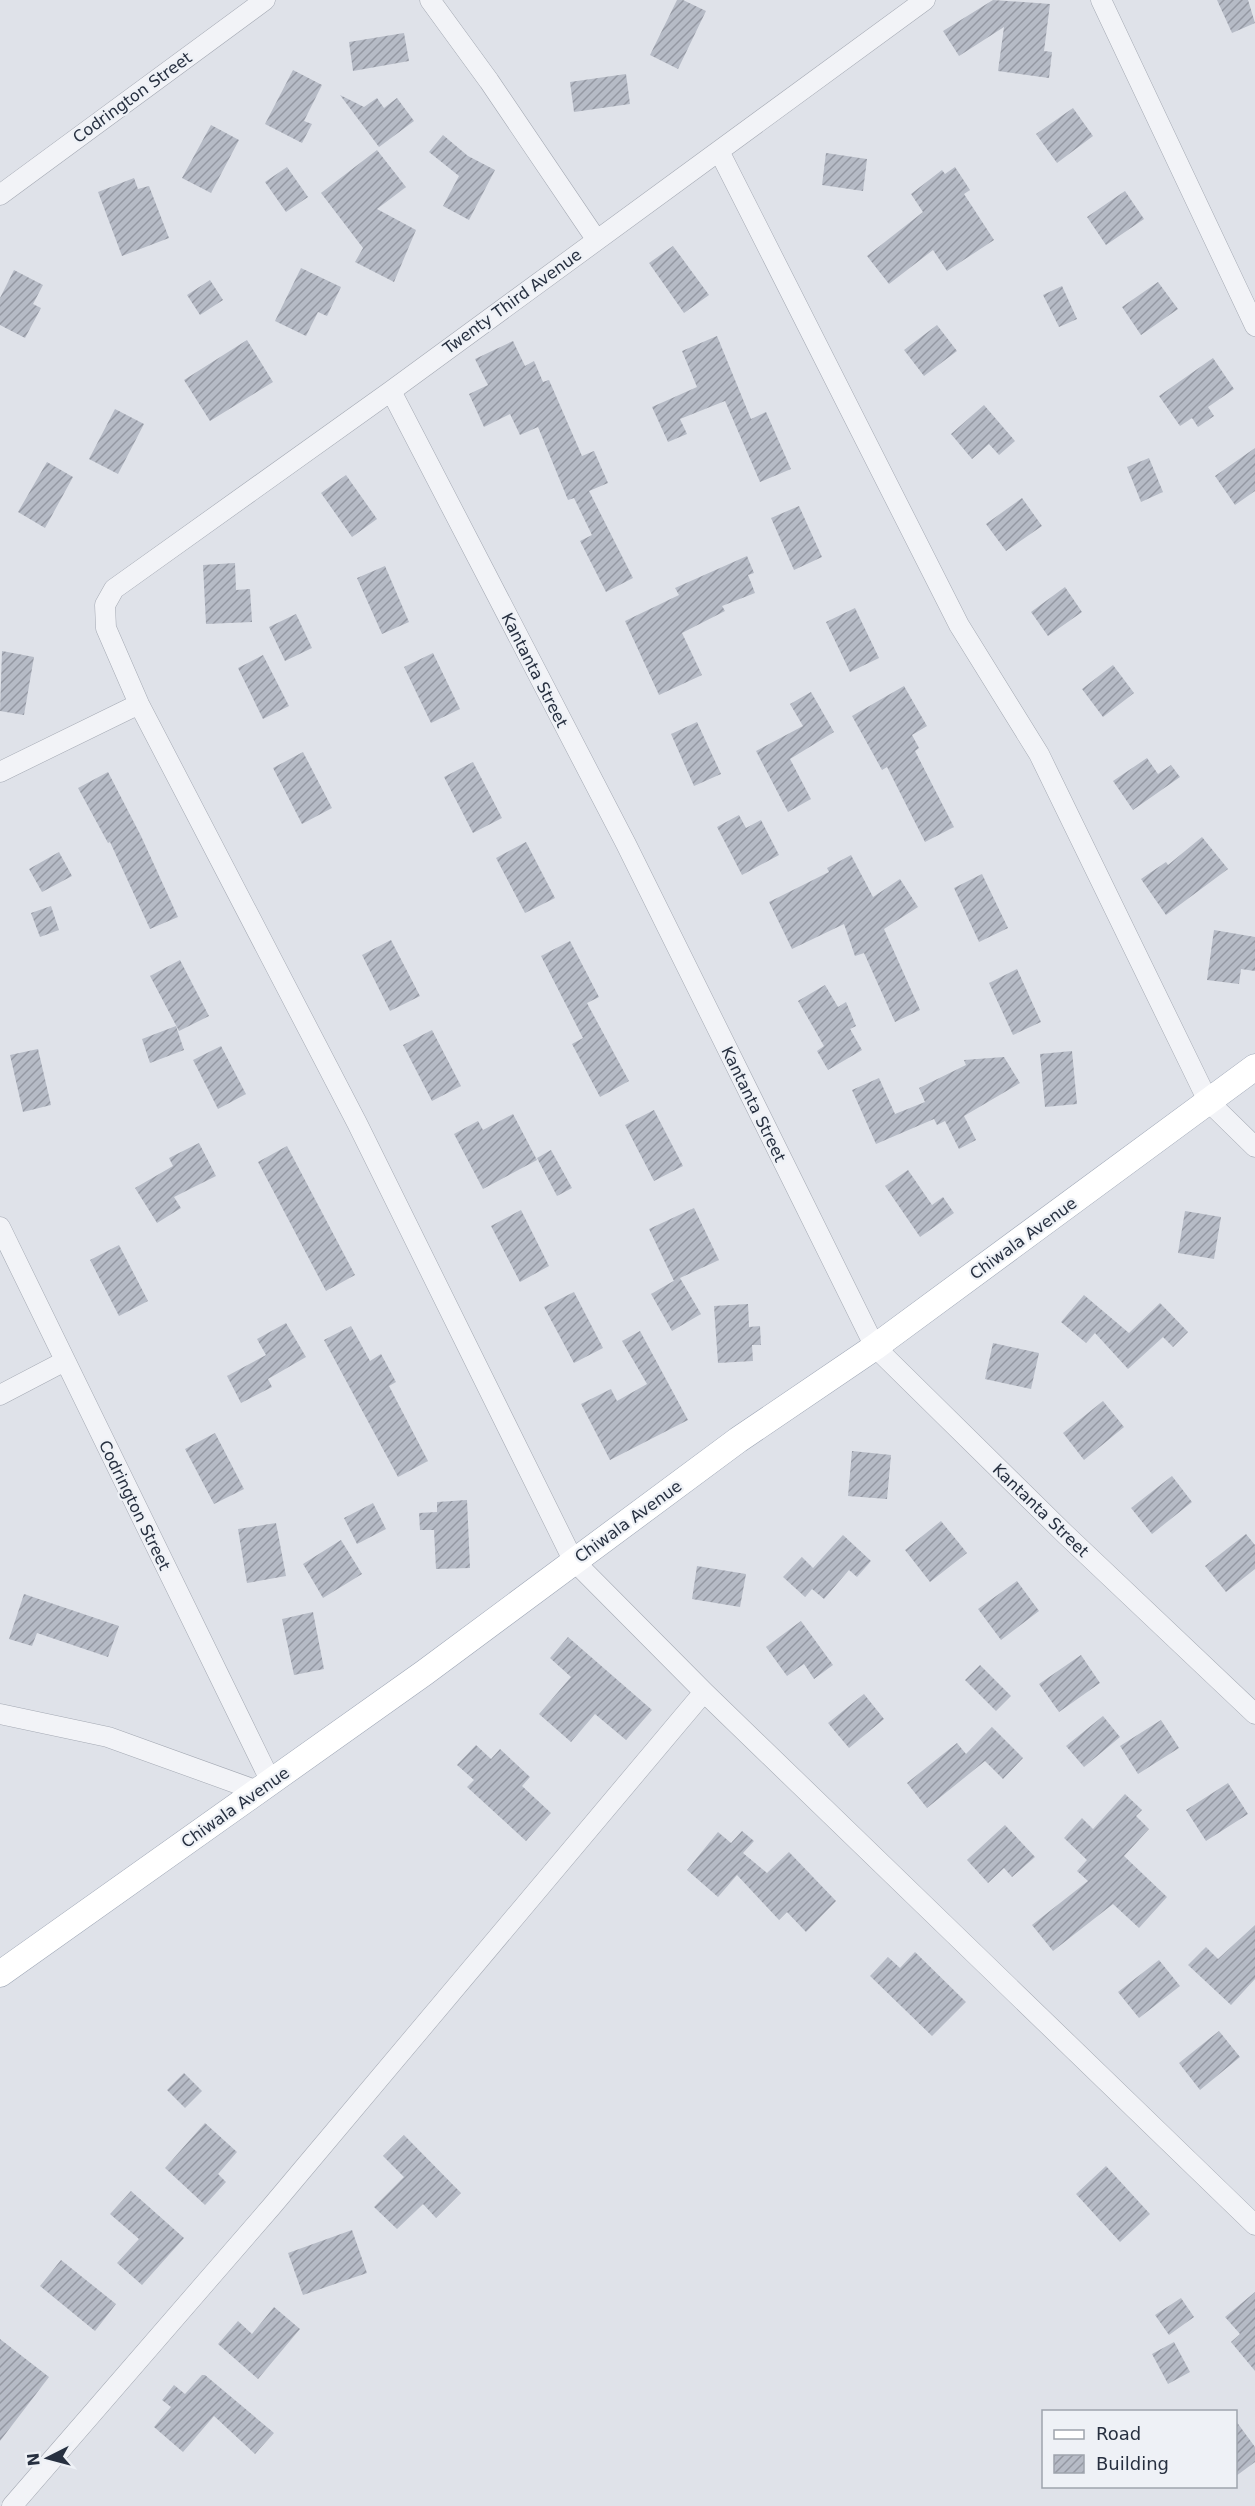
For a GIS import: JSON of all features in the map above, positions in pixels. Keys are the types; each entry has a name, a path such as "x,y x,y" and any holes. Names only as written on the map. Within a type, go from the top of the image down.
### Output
{"main road":[{"name":"Chiwala Avenue","path":"0,1974 424,1673 573,1560 738,1440 875,1347 1255,1067"}],"street":[{"name":"Codrington Street","path":"0,195 265,0"},
{"path":"430,0 489,81 596,239"},
{"name":"Twenty Third Avenue","path":"139,704 106,628 105,605 114,589 391,391 925,0"},
{"path":"1101,0 1255,326"},
{"path":"719,151 959,625 1039,754 1208,1101 1255,1147"},
{"name":"Kantanta Street","path":"391,391 626,844 875,1347 1065,1534 1255,1714"},
{"path":"0,772 139,704 357,1123 573,1560 704,1692 1255,2225"},
{"name":"Codrington Street","path":"0,1227 265,1786"},
{"path":"0,1395 65,1361"},
{"path":"12,2506 272,2206 704,1692"},
{"path":"0,1714 108,1737 265,1786"}],"building":[{"path":"677,0 683,0 706,11 678,69 650,55"},
{"path":"993,0 1050,4 1044,51 1052,52 1049,78 998,71 1004,27 959,56 943,31"},
{"path":"1217,0 1248,0 1255,23 1232,33"},
{"path":"404,33 409,61 353,71 349,42"},
{"path":"293,70 322,85 304,121 312,124 302,143 265,124"},
{"path":"626,74 630,104 574,112 570,82"},
{"path":"340,95 364,107 377,98 384,108 397,98 414,121 379,147"},
{"path":"1073,108 1093,136 1057,163 1036,134"},
{"path":"211,125 239,140 211,193 182,178"},
{"path":"443,135 468,156 495,170 469,220 443,206 459,176 429,152"},
{"path":"377,150 406,187 377,209 416,230 394,282 355,262 363,248 321,193"},
{"path":"826,153 867,159 863,191 822,185"},
{"path":"287,167 308,197 286,212 265,182"},
{"path":"955,167 970,190 964,194 994,240 947,271 933,250 889,284 867,256 923,212 911,194 942,170 945,174"},
{"path":"134,178 138,189 149,186 169,238 122,256 98,192"},
{"path":"1125,191 1144,219 1106,245 1087,217"},
{"path":"673,246 709,295 684,313 649,263"},
{"path":"301,268 341,287 327,316 318,312 306,336 275,321"},
{"path":"14,270 43,285 33,304 41,308 25,338 0,325 0,298"},
{"path":"210,280 223,300 200,315 187,295"},
{"path":"1158,282 1178,309 1141,335 1122,307"},
{"path":"1062,286 1077,319 1059,327 1043,295"},
{"path":"937,325 957,351 924,376 904,350"},
{"path":"717,336 751,419 766,412 791,469 760,482 725,401 680,419 687,434 668,442 652,407 697,387 682,351"},
{"path":"247,340 273,382 210,421 184,380"},
{"path":"513,341 525,366 534,361 543,382 549,380 582,456 594,451 608,483 589,491 633,578 606,592 580,541 592,535 574,498 568,500 538,427 520,435 510,414 484,427 469,394 488,385 475,359"},
{"path":"1213,358 1234,389 1208,407 1214,416 1198,427 1192,418 1180,426 1159,396"},
{"path":"984,405 1015,441 999,455 989,444 972,459 951,434"},
{"path":"115,409 144,424 118,474 89,459"},
{"path":"1255,448 1255,491 1235,505 1215,476"},
{"path":"1149,458 1163,492 1141,502 1127,467"},
{"path":"47,462 73,477 45,528 18,512"},
{"path":"346,475 377,519 352,537 321,493"},
{"path":"1022,498 1042,526 1006,551 986,524"},
{"path":"799,506 822,557 794,570 771,518"},
{"path":"747,556 754,573 748,575 755,593 722,606 725,611 682,633 702,675 659,695 625,621 679,595 675,588"},
{"path":"235,563 236,590 250,589 252,622 206,624 203,565"},
{"path":"385,566 409,622 382,634 357,578"},
{"path":"1065,587 1082,612 1048,636 1031,612"},
{"path":"855,608 879,658 850,672 826,622"},
{"path":"296,614 312,648 285,661 269,627"},
{"path":"2,651 34,657 24,715 0,711"},
{"path":"433,653 460,709 431,723 404,667"},
{"path":"263,655 289,706 263,719 238,668"},
{"path":"1113,665 1134,693 1103,717 1082,689"},
{"path":"904,686 927,726 912,735 919,748 915,751 954,827 925,842 887,767 882,770 852,716"},
{"path":"811,692 834,732 790,759 811,799 788,812 756,751 803,726 790,704"},
{"path":"697,722 721,774 694,786 671,734"},
{"path":"303,752 332,808 302,824 273,768"},
{"path":"1147,758 1158,774 1171,765 1180,777 1133,810 1113,781"},
{"path":"473,762 502,818 473,833 444,777"},
{"path":"108,772 141,836 178,917 150,929 110,842 108,843 78,788"},
{"path":"739,815 746,828 761,820 779,855 742,875 717,827"},
{"path":"1202,837 1228,869 1166,915 1141,879 1166,862 1168,865"},
{"path":"526,842 555,898 525,913 496,858"},
{"path":"59,852 72,876 42,892 29,869"},
{"path":"851,855 873,897 900,879 918,907 884,929 920,1010 895,1022 864,953 855,956 844,924 792,949 769,902 829,872 827,868"},
{"path":"982,874 1008,928 979,942 954,888"},
{"path":"51,906 59,930 40,937 31,913"},
{"path":"1214,930 1255,937 1255,971 1241,969 1239,984 1207,980"},
{"path":"391,940 420,996 390,1011 362,955"},
{"path":"570,941 599,997 587,1003 629,1081 600,1097 572,1044 583,1038 541,956"},
{"path":"180,960 209,1016 179,1031 150,976"},
{"path":"1017,969 1041,1022 1013,1035 989,983"},
{"path":"825,985 838,1007 846,1002 856,1026 850,1029 862,1050 828,1070 817,1051 824,1046 798,1001"},
{"path":"176,1026 184,1050 150,1063 142,1039"},
{"path":"432,1030 461,1086 432,1101 403,1045"},
{"path":"221,1046 246,1094 218,1109 193,1060"},
{"path":"38,1049 51,1105 23,1112 10,1055"},
{"path":"1072,1051 1077,1104 1045,1107 1040,1054"},
{"path":"1004,1057 1020,1083 964,1116 976,1140 959,1149 945,1121 937,1125 934,1119 876,1144 852,1090 879,1078 895,1114 925,1102 919,1088 966,1065 964,1060"},
{"path":"654,1110 683,1166 654,1181 625,1125"},
{"path":"513,1114 537,1160 483,1189 454,1134 478,1121 483,1130"},
{"path":"199,1143 216,1176 174,1197 181,1208 157,1223 135,1188 173,1166 169,1158"},
{"path":"287,1146 355,1275 326,1291 258,1162"},
{"path":"551,1150 572,1188 557,1196 537,1158"},
{"path":"908,1170 932,1205 943,1197 954,1213 920,1237 885,1186"},
{"path":"694,1208 719,1260 680,1278 701,1314 672,1331 651,1294 674,1281 649,1229"},
{"path":"521,1210 549,1266 520,1282 491,1226"},
{"path":"1185,1211 1221,1217 1214,1259 1178,1253"},
{"path":"119,1245 148,1301 119,1316 90,1260"},
{"path":"574,1292 603,1348 574,1363 544,1307"},
{"path":"1084,1295 1129,1333 1160,1303 1188,1332 1173,1347 1163,1337 1128,1369 1095,1333 1086,1343 1061,1322"},
{"path":"748,1304 749,1327 760,1326 761,1345 752,1345 753,1361 718,1363 714,1306"},
{"path":"286,1323 306,1357 268,1379 272,1387 241,1403 227,1376 266,1355 257,1339"},
{"path":"351,1326 370,1361 381,1354 396,1382 389,1386 428,1461 398,1477 324,1340"},
{"path":"640,1331 688,1420 610,1460 581,1404 611,1389 617,1401 647,1384 622,1341"},
{"path":"993,1343 1039,1353 1031,1389 985,1379"},
{"path":"1103,1401 1124,1427 1084,1460 1063,1433"},
{"path":"215,1433 244,1489 214,1504 185,1449"},
{"path":"852,1451 891,1455 887,1499 848,1496"},
{"path":"1172,1476 1192,1502 1152,1534 1131,1508"},
{"path":"467,1500 470,1568 436,1569 434,1530 420,1530 419,1513 437,1512 437,1502"},
{"path":"373,1503 386,1529 357,1544 344,1518"},
{"path":"941,1521 967,1553 930,1582 905,1550"},
{"path":"276,1523 286,1576 247,1583 238,1529"},
{"path":"1246,1534 1255,1545 1255,1569 1226,1592 1205,1566"},
{"path":"843,1535 871,1561 857,1577 849,1570 824,1599 812,1589 805,1597 783,1577 802,1557 813,1568"},
{"path":"341,1540 362,1574 323,1598 303,1564"},
{"path":"697,1566 746,1574 740,1607 692,1599"},
{"path":"1017,1581 1039,1611 1001,1640 978,1609"},
{"path":"24,1594 119,1626 108,1657 37,1633 32,1646 9,1639"},
{"path":"313,1612 324,1669 294,1675 282,1619"},
{"path":"801,1621 833,1665 814,1679 804,1664 787,1676 766,1647"},
{"path":"568,1637 652,1710 626,1740 595,1714 571,1742 539,1714 571,1677 550,1658"},
{"path":"1081,1655 1100,1683 1059,1712 1039,1684"},
{"path":"980,1665 1011,1696 996,1711 965,1680"},
{"path":"864,1694 884,1719 849,1748 828,1723"},
{"path":"1103,1716 1120,1737 1084,1767 1066,1746"},
{"path":"1161,1720 1179,1748 1138,1774 1120,1746"},
{"path":"992,1727 1023,1758 1003,1779 985,1761 927,1808 907,1783 957,1743 966,1754"},
{"path":"476,1745 491,1759 500,1749 530,1777 522,1786 551,1813 526,1841 467,1787 474,1780 457,1765"},
{"path":"1228,1783 1248,1814 1206,1841 1186,1810"},
{"path":"1125,1794 1142,1810 1136,1816 1149,1829 1124,1856 1167,1897 1139,1928 1113,1904 1053,1951 1032,1925 1088,1881 1077,1871 1087,1860 1064,1838 1082,1818 1093,1829"},
{"path":"1005,1825 1035,1857 1012,1877 1004,1868 988,1883 967,1860"},
{"path":"742,1831 754,1841 743,1853 767,1873 789,1852 836,1901 806,1932 787,1912 779,1920 737,1875 718,1897 687,1870 718,1832 731,1843"},
{"path":"1255,1925 1255,1979 1231,2005 1188,1965 1206,1947 1218,1959"},
{"path":"915,1952 966,2002 932,2036 870,1976 888,1957 900,1968"},
{"path":"1159,1960 1180,1986 1139,2018 1118,1992"},
{"path":"1219,2031 1240,2057 1200,2090 1179,2063"},
{"path":"184,2073 202,2091 185,2108 167,2090"},
{"path":"205,2123 237,2152 218,2174 226,2182 205,2205 165,2168"},
{"path":"404,2135 461,2193 436,2218 423,2204 397,2229 374,2207 404,2177 383,2156"},
{"path":"1106,2166 1150,2214 1120,2242 1076,2194"},
{"path":"131,2191 184,2238 142,2285 117,2263 139,2239 110,2214"},
{"path":"352,2230 367,2273 303,2295 288,2253"},
{"path":"61,2260 116,2304 95,2331 40,2286"},
{"path":"1255,2292 1255,2371 1231,2342 1240,2334 1225,2317"},
{"path":"1181,2298 1194,2317 1169,2335 1155,2315"},
{"path":"274,2307 300,2329 258,2379 218,2344 238,2321 252,2334"},
{"path":"0,2339 49,2377 0,2441"},
{"path":"1174,2342 1190,2372 1168,2384 1152,2354"},
{"path":"202,2375 205,2375 274,2433 255,2454 214,2416 183,2452 154,2427 171,2407 162,2400 174,2385 185,2394"},
{"path":"1237,2422 1255,2447 1255,2462 1237,2475"}]}
